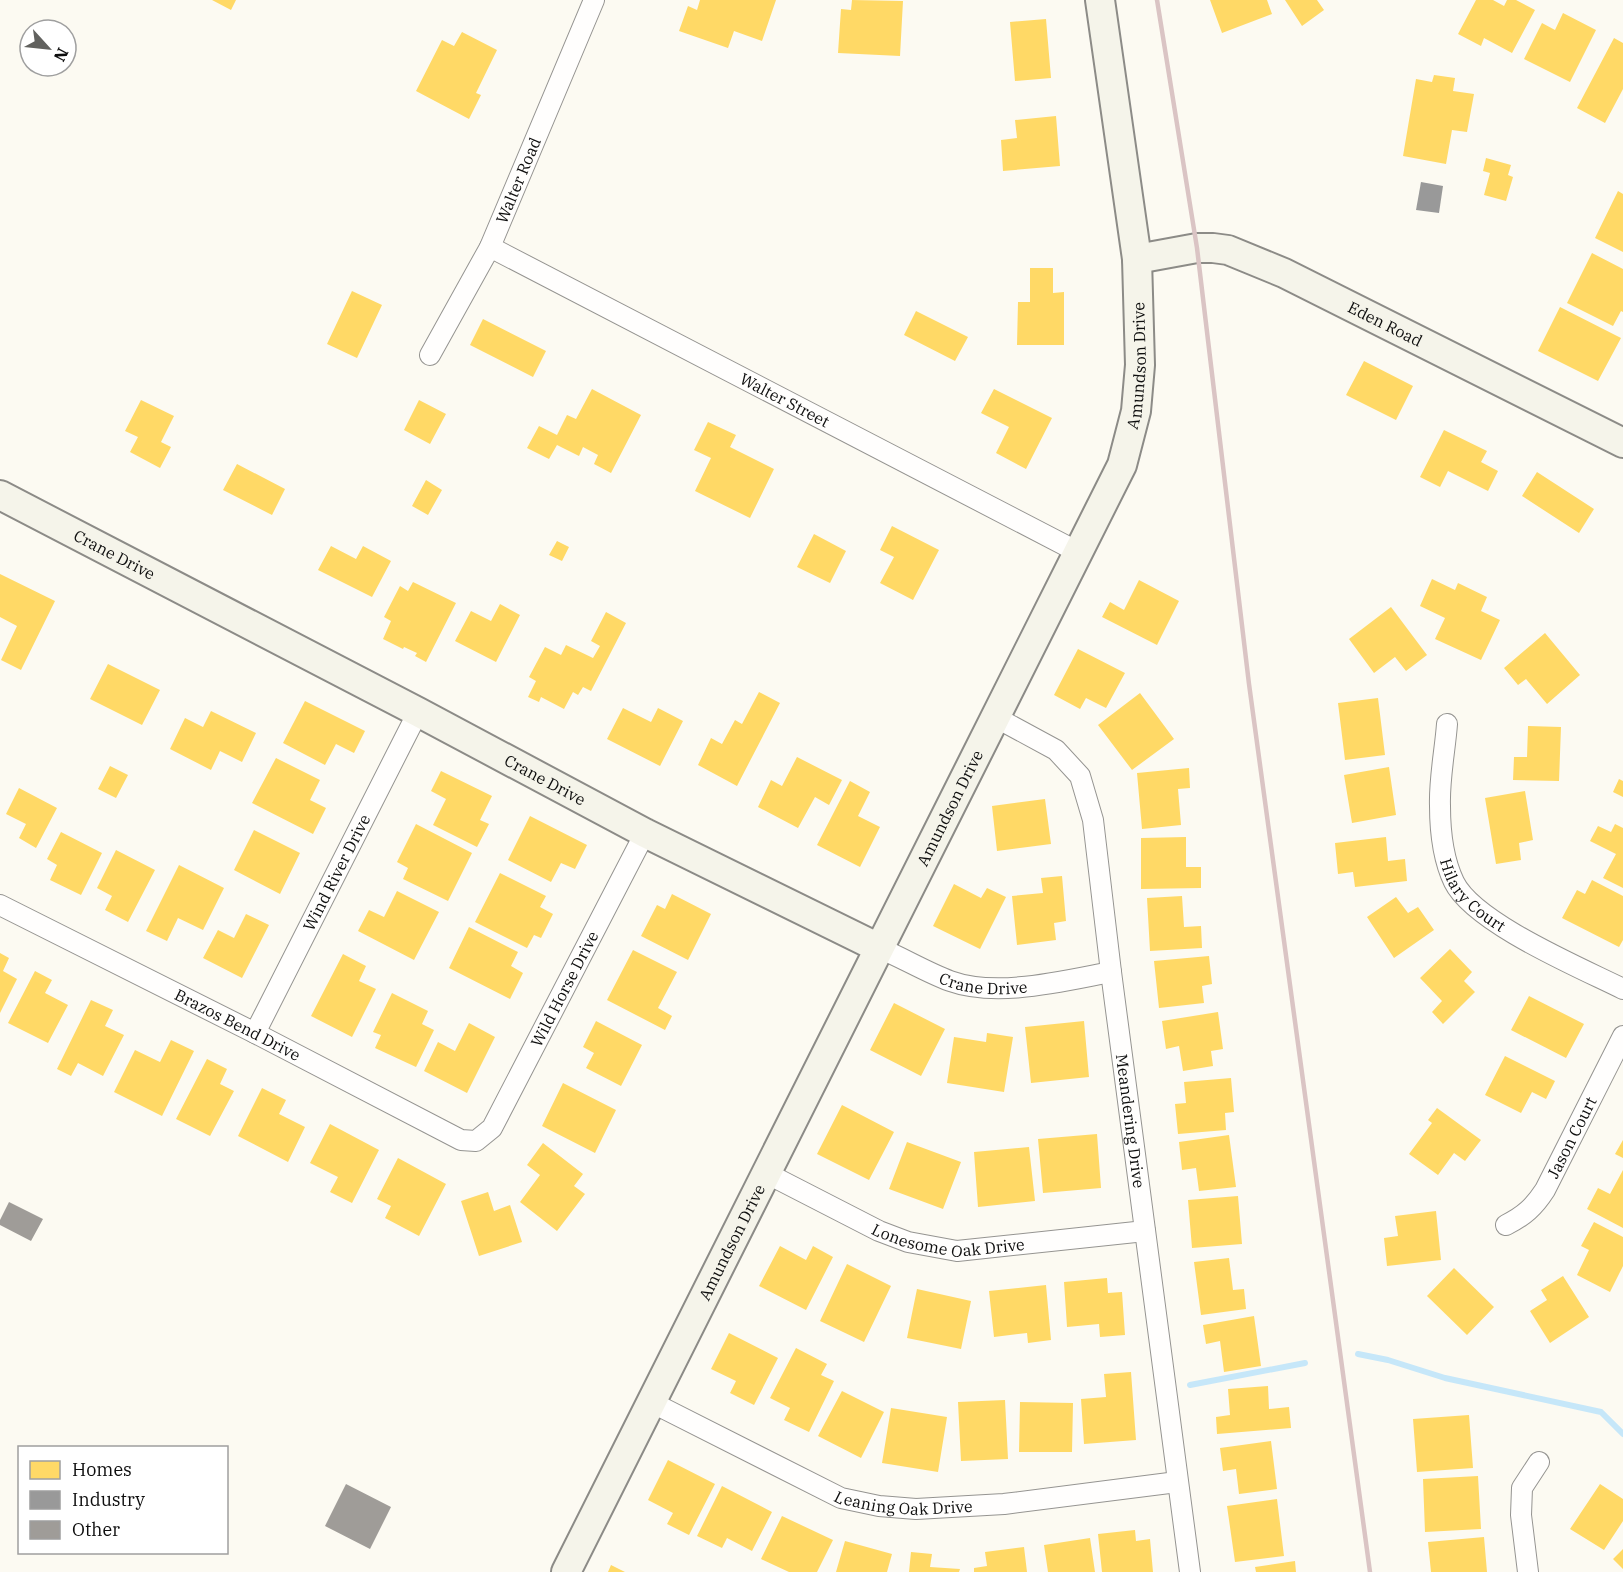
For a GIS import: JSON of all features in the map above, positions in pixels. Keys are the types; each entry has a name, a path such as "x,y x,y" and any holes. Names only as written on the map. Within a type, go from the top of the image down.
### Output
{"street":[{"name":"Walter Road","path":"430,355 490,247 594,0"},
{"name":"Amundson Drive","path":"566,1572 1078,552 1101,511 1122,465 1136,411 1140,366 1137,259 1100,0"},
{"name":"Walter Street","path":"490,247 1078,552"},
{"name":"Eden Road","path":"1137,259 1197,248 1228,250 1284,273 1622,440"},
{"name":"Crane Drive","path":"0,495 418,712 645,833 952,982 1010,988 1111,972"},
{"name":"Wind River Drive","path":"255,1033 418,712"},
{"name":"Meandering Drive","path":"995,717 1056,750 1080,776 1093,820 1177,1482 1191,1572"},
{"name":"Hilary Court","path":"1447,724 1440,804 1442,838 1447,864 1455,883 1466,899 1504,927 1623,989"},
{"name":"Wild Horse Drive","path":"476,1141 492,1128 645,833"},
{"name":"Brazos Bend Drive","path":"0,904 461,1140 476,1141"},
{"name":"Jason Court","path":"1506,1225 1523,1217 1536,1204 1545,1190 1623,1036"},
{"name":"Lonesome Oak Drive","path":"766,1173 879,1231 908,1242 957,1251 1145,1230"},
{"name":"Leaning Oak Drive","path":"651,1402 841,1498 879,1506 916,1509 1004,1504 1177,1482"},
{"path":"1528,1572 1521,1515 1522,1488 1539,1462"}],"building: Homes":[{"path":"212,0 236,0 231,10"},
{"path":"700,0 776,0 762,41 734,31 728,48 679,31 688,6 697,10"},
{"path":"852,0 903,1 900,56 838,53 841,9 851,10"},
{"path":"1210,0 1267,0 1272,14 1222,33"},
{"path":"1285,0 1317,0 1324,10 1302,26"},
{"path":"1476,0 1493,0 1504,6 1507,0 1516,0 1535,10 1512,53 1484,38 1481,46 1458,34"},
{"path":"1563,13 1596,30 1570,82 1524,59 1542,23 1555,30"},
{"path":"1046,19 1051,78 1015,81 1010,22"},
{"path":"462,32 497,50 476,93 481,95 469,119 416,91 442,40 454,46"},
{"path":"1614,38 1623,43 1623,89 1605,123 1577,108"},
{"path":"1434,75 1455,78 1453,91 1474,94 1467,132 1452,130 1446,164 1403,156 1416,79 1432,82"},
{"path":"1056,116 1060,166 1003,171 1001,140 1017,138 1015,120"},
{"path":"1486,158 1511,165 1508,175 1513,177 1506,201 1484,195 1490,173 1483,171"},
{"path":"1618,191 1623,194 1623,252 1595,238"},
{"path":"1592,253 1623,269 1623,312 1621,311 1613,326 1567,303"},
{"path":"1030,268 1053,268 1053,293 1064,292 1064,345 1017,345 1018,302 1030,302"},
{"path":"352,291 382,305 357,358 327,344"},
{"path":"1560,307 1621,338 1598,381 1538,351"},
{"path":"916,311 968,337 955,361 904,335"},
{"path":"483,319 546,351 533,377 470,345"},
{"path":"1364,361 1413,386 1396,420 1346,395"},
{"path":"592,389 641,415 611,473 594,464 598,455 583,447 579,456 557,445 549,459 527,448 539,426 557,435 567,415 576,419"},
{"path":"994,389 1052,418 1026,469 996,453 1009,427 981,413"},
{"path":"141,400 174,416 161,442 171,447 160,468 130,452 138,437 125,431"},
{"path":"419,400 446,414 430,444 404,430"},
{"path":"708,422 736,435 730,447 774,469 750,518 695,491 711,458 694,450"},
{"path":"1444,430 1487,451 1481,462 1498,471 1488,491 1448,471 1440,487 1420,477"},
{"path":"237,464 285,489 272,515 223,490"},
{"path":"1537,472 1594,509 1579,533 1522,496"},
{"path":"426,480 442,490 428,515 412,506"},
{"path":"892,526 939,550 913,600 880,583 894,557 880,550"},
{"path":"814,534 846,551 830,583 797,567"},
{"path":"557,541 569,547 562,561 549,555"},
{"path":"331,546 356,559 363,546 391,561 372,597 318,570"},
{"path":"0,574 55,601 21,670 1,660 17,626 0,617"},
{"path":"1432,579 1455,590 1458,583 1487,597 1481,611 1500,620 1481,660 1435,639 1445,618 1420,606"},
{"path":"1139,580 1179,601 1157,645 1102,617 1110,602 1124,610"},
{"path":"413,582 456,603 426,662 415,656 417,653 383,639 391,621 384,617 400,586 408,591"},
{"path":"500,604 520,615 496,662 455,641 471,611 491,621"},
{"path":"1391,607 1427,655 1406,671 1395,657 1374,673 1349,639"},
{"path":"606,612 626,623 591,691 583,687 578,695 573,692 564,709 541,697 539,702 528,697 536,681 529,677 545,647 561,655 566,645 593,658 600,646 591,641"},
{"path":"1545,633 1580,675 1547,704 1526,679 1518,685 1504,668"},
{"path":"1078,649 1125,673 1106,708 1086,698 1080,709 1054,695"},
{"path":"108,664 160,690 142,725 90,699"},
{"path":"759,692 780,703 737,786 698,765 711,738 722,744 735,720 742,724"},
{"path":"1140,693 1174,739 1132,770 1098,725"},
{"path":"1378,698 1385,755 1345,760 1338,703"},
{"path":"305,701 365,731 354,753 336,744 325,765 283,743"},
{"path":"623,708 651,722 658,708 683,721 660,766 607,739"},
{"path":"211,711 256,733 242,762 220,751 211,770 170,749 185,718 203,727"},
{"path":"1528,726 1561,727 1559,781 1513,780 1514,757 1527,757"},
{"path":"797,757 842,780 829,805 815,797 798,828 758,807 771,780 782,786"},
{"path":"276,758 320,780 310,800 326,808 313,834 252,803"},
{"path":"110,766 128,775 116,798 98,789"},
{"path":"1389,767 1396,815 1352,823 1344,775"},
{"path":"1189,768 1190,788 1178,789 1181,825 1142,829 1137,773"},
{"path":"441,771 492,796 480,820 489,824 477,847 433,825 446,799 431,791"},
{"path":"1619,779 1623,781 1623,797 1613,792"},
{"path":"850,781 870,792 858,816 880,827 860,867 817,845"},
{"path":"19,788 57,808 36,848 19,838 26,824 6,814"},
{"path":"1525,791 1533,840 1519,843 1521,860 1496,864 1485,798"},
{"path":"1045,799 1051,844 997,851 992,806"},
{"path":"530,816 587,845 575,869 561,863 551,882 508,860"},
{"path":"416,824 472,853 448,901 403,879 408,868 397,862"},
{"path":"1615,824 1623,828 1623,888 1603,878 1616,854 1590,841 1598,826 1611,832"},
{"path":"254,830 300,853 280,894 234,870"},
{"path":"61,832 102,853 81,895 50,880 57,865 47,859"},
{"path":"1186,837 1186,867 1201,867 1201,888 1141,889 1141,838"},
{"path":"1386,837 1388,861 1405,859 1407,881 1355,887 1353,872 1338,874 1335,843"},
{"path":"116,850 155,870 128,922 105,910 112,896 97,888"},
{"path":"179,865 224,888 203,930 178,918 167,941 146,931"},
{"path":"500,873 546,896 540,907 553,914 541,938 534,935 527,948 475,922"},
{"path":"1062,876 1066,921 1054,923 1056,940 1017,945 1012,896 1043,893 1041,878"},
{"path":"1592,880 1623,896 1623,940 1619,947 1562,918 1577,890 1585,894"},
{"path":"954,884 981,898 987,888 1006,897 980,949 933,926"},
{"path":"397,891 439,912 414,960 358,931 369,910 384,917"},
{"path":"672,894 711,914 688,960 641,936 657,905 665,909"},
{"path":"1182,896 1184,927 1201,926 1202,948 1150,951 1147,898"},
{"path":"1396,897 1408,913 1418,907 1434,930 1394,958 1367,917"},
{"path":"246,914 269,925 242,978 203,958 218,930 234,938"},
{"path":"469,927 518,952 511,966 523,973 510,999 449,968"},
{"path":"1450,949 1472,972 1464,981 1475,992 1443,1024 1432,1012 1442,1001 1420,978"},
{"path":"633,950 677,972 658,1008 672,1016 665,1030 607,1000"},
{"path":"0,953 9,958 3,971 17,979 0,1013"},
{"path":"343,954 366,966 359,981 376,989 352,1037 311,1016"},
{"path":"1209,956 1212,984 1202,986 1204,1003 1159,1008 1154,961"},
{"path":"35,971 52,980 45,993 68,1005 48,1043 8,1023"},
{"path":"392,993 428,1011 422,1024 434,1030 416,1067 375,1048 381,1035 373,1032"},
{"path":"1529,996 1584,1024 1566,1058 1511,1030"},
{"path":"91,1000 113,1010 105,1026 124,1035 103,1076 78,1063 71,1076 57,1069"},
{"path":"894,1003 945,1029 921,1076 870,1050"},
{"path":"1218,1012 1223,1049 1211,1051 1213,1066 1183,1071 1179,1046 1166,1049 1162,1021"},
{"path":"596,1021 642,1045 621,1086 586,1068 594,1053 583,1047"},
{"path":"1084,1021 1089,1077 1031,1083 1025,1027"},
{"path":"469,1023 495,1037 467,1093 424,1071 438,1042 455,1051"},
{"path":"987,1033 1013,1037 1004,1092 947,1083 954,1037 986,1042"},
{"path":"171,1040 194,1051 162,1116 114,1092 135,1050 160,1062"},
{"path":"1505,1056 1555,1081 1546,1099 1532,1092 1521,1113 1485,1095"},
{"path":"207,1059 227,1069 220,1084 234,1091 210,1136 176,1119"},
{"path":"1231,1078 1234,1112 1225,1113 1226,1130 1178,1134 1175,1104 1186,1103 1184,1082"},
{"path":"563,1083 616,1110 595,1153 542,1126"},
{"path":"262,1088 286,1100 279,1114 305,1127 288,1162 238,1136"},
{"path":"842,1105 894,1132 869,1180 817,1154"},
{"path":"1437,1108 1481,1140 1465,1161 1454,1153 1438,1175 1409,1154 1432,1123 1428,1120"},
{"path":"330,1124 379,1150 352,1203 330,1192 338,1177 310,1163"},
{"path":"1097,1134 1101,1188 1043,1193 1038,1139"},
{"path":"1229,1135 1236,1187 1199,1191 1196,1168 1182,1170 1179,1142"},
{"path":"1623,1140 1623,1158 1615,1154"},
{"path":"907,1142 961,1162 943,1209 889,1189"},
{"path":"543,1143 583,1174 574,1186 585,1194 557,1231 520,1202 540,1175 527,1165"},
{"path":"1029,1147 1035,1201 978,1207 974,1152"},
{"path":"398,1158 446,1184 419,1236 385,1218 391,1206 377,1199"},
{"path":"1623,1170 1623,1228 1587,1209 1598,1188 1610,1194"},
{"path":"488,1192 494,1211 510,1205 522,1242 479,1256 461,1201"},
{"path":"1238,1196 1242,1244 1192,1248 1188,1200"},
{"path":"1436,1211 1441,1260 1387,1266 1384,1238 1398,1236 1395,1216"},
{"path":"1594,1222 1623,1237 1623,1266 1610,1292 1577,1275 1589,1250 1581,1246"},
{"path":"780,1246 806,1260 813,1246 833,1257 806,1310 759,1286"},
{"path":"1229,1258 1233,1290 1244,1289 1246,1309 1201,1315 1194,1262"},
{"path":"847,1264 891,1286 864,1342 820,1321"},
{"path":"1454,1268 1494,1307 1467,1335 1427,1296"},
{"path":"1563,1276 1589,1317 1550,1343 1530,1311 1547,1300 1541,1290"},
{"path":"1107,1278 1108,1293 1122,1292 1125,1335 1100,1337 1099,1324 1067,1327 1064,1282"},
{"path":"1046,1285 1051,1340 1028,1343 1027,1333 994,1337 989,1291"},
{"path":"917,1289 971,1301 961,1349 907,1338"},
{"path":"1254,1316 1261,1366 1224,1372 1220,1341 1206,1344 1203,1325"},
{"path":"729,1333 778,1358 754,1405 730,1393 736,1381 711,1369"},
{"path":"796,1348 827,1364 821,1375 834,1381 809,1432 784,1420 790,1408 770,1398"},
{"path":"1131,1372 1136,1440 1084,1444 1081,1399 1106,1397 1104,1374"},
{"path":"1268,1386 1269,1409 1289,1407 1291,1428 1217,1434 1216,1417 1230,1415 1228,1389"},
{"path":"842,1391 884,1412 861,1458 818,1436"},
{"path":"1005,1400 1008,1459 961,1461 958,1402"},
{"path":"1020,1402 1073,1403 1072,1452 1019,1452"},
{"path":"891,1408 947,1417 938,1472 882,1463"},
{"path":"1469,1415 1473,1468 1417,1472 1413,1419"},
{"path":"1271,1441 1277,1489 1239,1494 1236,1469 1223,1471 1220,1448"},
{"path":"668,1460 715,1484 689,1535 667,1524 673,1513 648,1500"},
{"path":"1478,1476 1481,1529 1425,1532 1423,1479"},
{"path":"1600,1484 1623,1499 1623,1521 1604,1550 1570,1529"},
{"path":"722,1486 772,1512 752,1551 727,1538 722,1548 697,1536"},
{"path":"1277,1499 1284,1556 1235,1562 1227,1506"},
{"path":"782,1516 833,1540 817,1572 789,1572 761,1559"},
{"path":"1135,1530 1136,1541 1150,1539 1153,1572 1102,1572 1098,1534"},
{"path":"1484,1537 1487,1572 1431,1572 1428,1542"},
{"path":"1090,1538 1095,1572 1048,1572 1044,1545"},
{"path":"845,1541 892,1554 887,1572 836,1572"},
{"path":"1024,1547 1027,1572 974,1572 974,1568 987,1566 985,1552"},
{"path":"1623,1549 1623,1569 1613,1559"},
{"path":"911,1552 932,1554 930,1567 960,1569 959,1572 909,1572"},
{"path":"1295,1561 1296,1572 1256,1572 1255,1567"},
{"path":"611,1565 625,1572 608,1572"}],"building: Industry":[{"path":"1421,182 1443,186 1439,213 1416,210"}],"building: Other":[{"path":"9,1202 43,1219 31,1241 0,1225 0,1220"},
{"path":"346,1484 391,1507 370,1549 325,1526"}],"waterway":[{"path":"1358,1354 1388,1360 1445,1378 1601,1412 1623,1434"},
{"path":"1190,1385 1305,1363"}],"railway":[{"path":"1157,0 1197,248 1249,684 1370,1572"}]}
